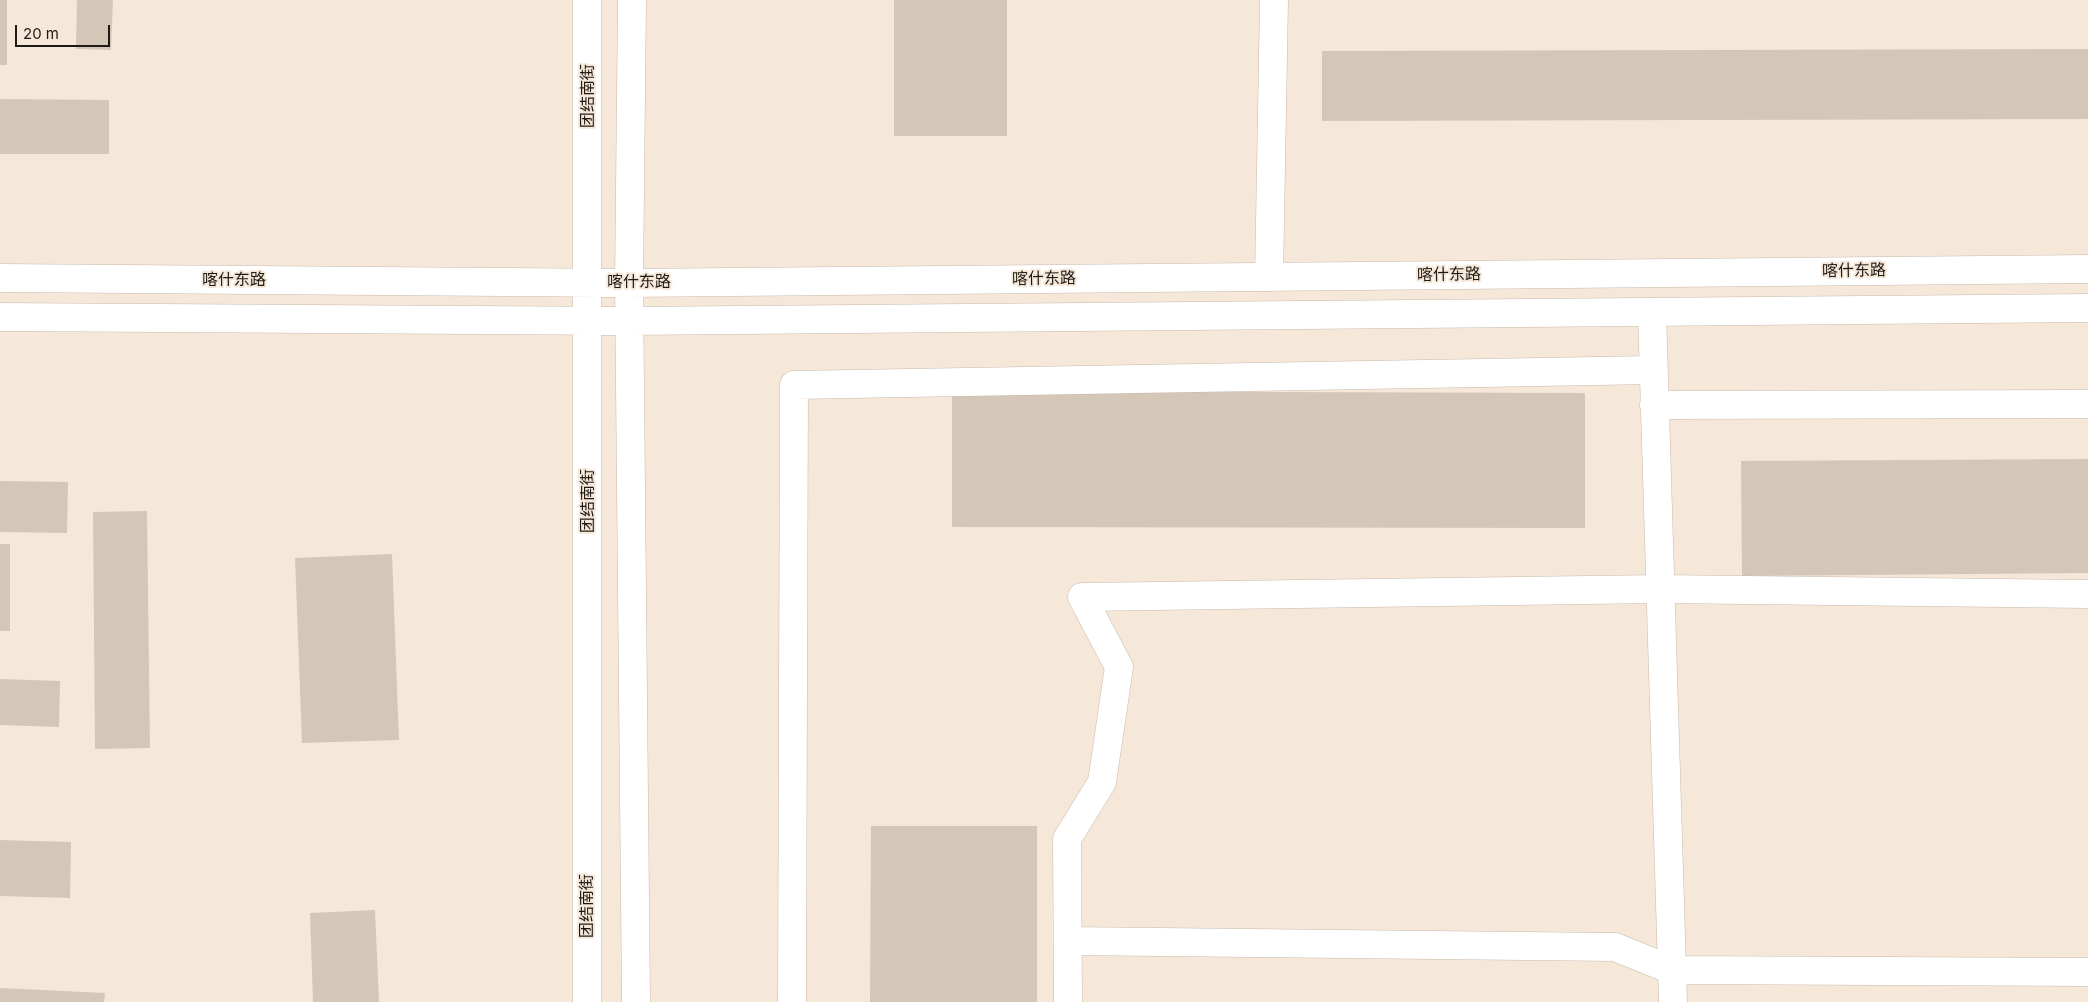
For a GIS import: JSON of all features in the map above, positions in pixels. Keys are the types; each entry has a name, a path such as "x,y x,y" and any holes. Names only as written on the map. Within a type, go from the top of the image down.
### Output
{"main road":[{"name":"团结南街","path":"587,0 589,282 587,1002"},
{"path":"632,0 629,322 636,1002"},
{"path":"1269,277 1274,0"},
{"name":"喀什东路","path":"0,278 629,282 2088,269"},
{"path":"0,317 629,322 2088,308"},
{"path":"1652,312 1673,1002"},
{"path":"792,1002 794,385 1653,370"},
{"path":"1654,405 2088,404"},
{"path":"1068,1002 1066,839 1102,782 1119,667 1082,597 1660,589 2088,594"},
{"path":"1068,941 1615,947 1672,970 2088,972"}],"building":[{"path":"0,0 7,0 7,65 0,65"},
{"path":"77,0 113,0 111,50 76,49"},
{"path":"894,0 1007,0 1007,136 894,136"},
{"path":"2088,49 2088,119 1322,121 1322,51"},
{"path":"0,99 109,100 109,154 0,154"},
{"path":"952,391 1585,393 1585,528 952,527"},
{"path":"2088,459 2088,573 1742,576 1741,461"},
{"path":"0,481 68,482 67,533 0,532"},
{"path":"147,511 150,748 95,749 93,512"},
{"path":"0,544 10,544 10,631 0,631"},
{"path":"392,554 399,740 302,743 295,558"},
{"path":"0,679 60,681 59,727 0,725"},
{"path":"871,826 1037,826 1037,1002 870,1002"},
{"path":"0,840 71,842 70,898 0,896"},
{"path":"375,910 379,1002 313,1002 310,913"},
{"path":"0,988 105,993 104,1002 0,1002"}]}
